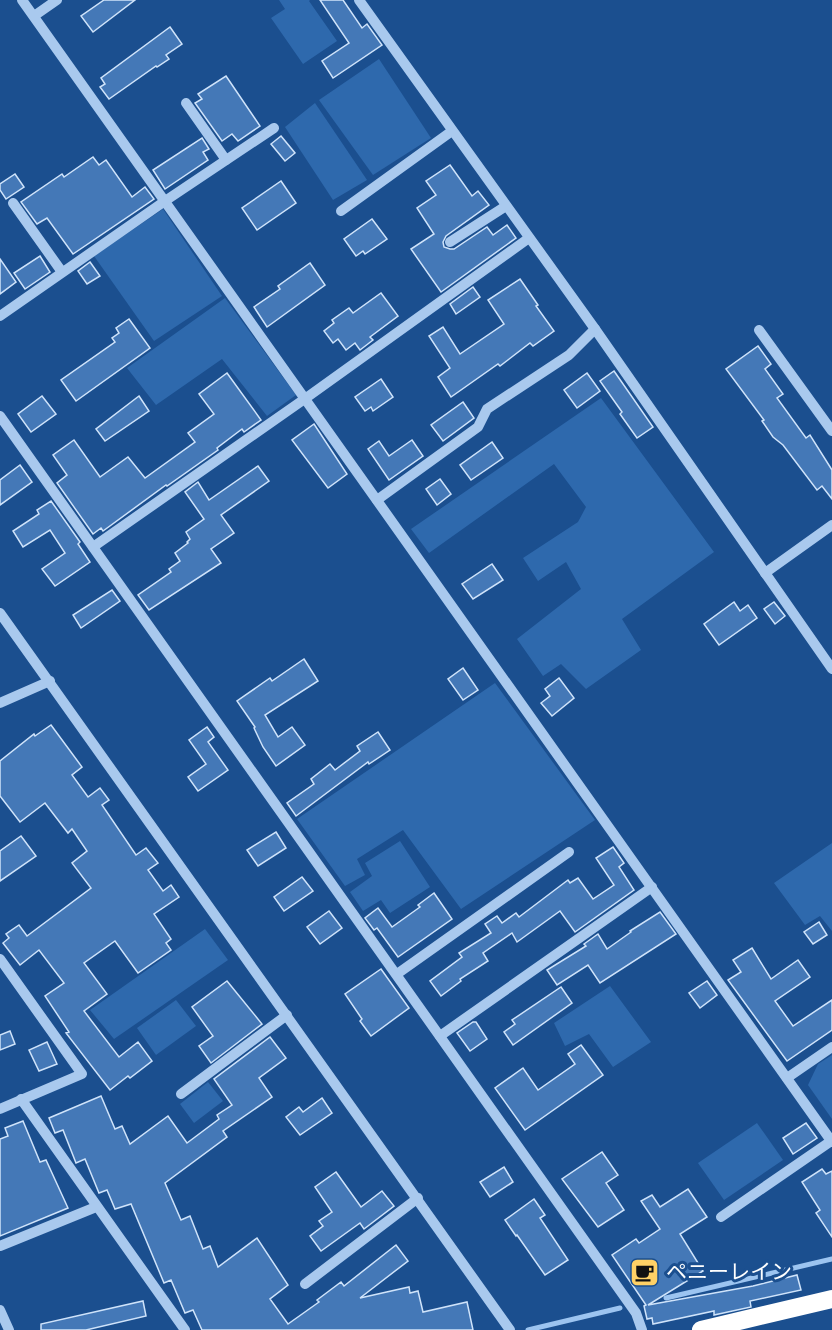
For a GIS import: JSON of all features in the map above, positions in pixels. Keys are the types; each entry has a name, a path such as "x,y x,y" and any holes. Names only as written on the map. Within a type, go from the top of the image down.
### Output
{"highway":[{"path":"701,1330 832,1299"}],"street":[{"path":"22,0 832,1141 721,1217"},
{"path":"34,16 57,0"},
{"path":"359,0 595,329 832,669"},
{"path":"186,103 226,160"},
{"path":"0,316 274,128"},
{"path":"341,211 452,131"},
{"path":"13,203 62,272"},
{"path":"450,242 506,206"},
{"path":"93,547 529,238"},
{"path":"377,500 478,427 487,410 569,355 595,329"},
{"path":"759,330 832,431"},
{"path":"0,416 636,1313 642,1330"},
{"path":"765,573 832,525"},
{"path":"0,613 510,1330"},
{"path":"0,704 50,681"},
{"path":"397,975 569,852"},
{"path":"440,1036 652,887"},
{"path":"0,959 82,1074 0,1109"},
{"path":"181,1094 287,1015"},
{"path":"787,1078 832,1047"},
{"path":"21,1099 185,1330"},
{"path":"306,1284 417,1198"},
{"path":"0,1246 96,1207"},
{"path":"0,1310 9,1330"}],"shaded area":[{"path":"279,0 310,0 337,41 303,64 271,18 285,9"},
{"path":"379,59 431,138 373,175 319,100"},
{"path":"315,103 367,180 333,200 285,127"},
{"path":"163,209 222,296 154,341 94,256"},
{"path":"225,298 296,395 267,416 222,359 156,405 127,368"},
{"path":"601,398 714,552 622,619 641,650 586,689 561,664 543,676 517,639 581,589 566,562 538,581 523,558 578,522 586,507 554,464 429,553 411,529"},
{"path":"495,683 595,820 461,909 403,830 357,859 365,875 345,886 297,819"},
{"path":"400,841 430,887 390,913 381,900 363,911 350,892 372,876 365,863"},
{"path":"832,843 832,931 820,916 805,925 774,883"},
{"path":"205,929 228,960 114,1039 90,1010"},
{"path":"610,986 651,1042 613,1067 589,1034 565,1046 554,1023"},
{"path":"176,1000 196,1026 156,1055 137,1028"},
{"path":"832,1055 832,1119 808,1085 818,1064"},
{"path":"208,1082 223,1101 194,1123 180,1104"},
{"path":"757,1123 783,1160 724,1200 698,1163"}],"building":[{"path":"104,0 135,0 93,32 81,16"},
{"path":"320,0 343,0 362,28 367,24 382,45 333,78 322,61 349,43"},
{"path":"170,27 182,44 166,55 169,59 109,99 100,87 105,84 101,78"},
{"path":"226,76 260,126 238,141 232,134 222,141 195,103 202,99 198,94"},
{"path":"281,136 295,153 285,161 271,144"},
{"path":"202,138 209,149 203,152 208,160 165,189 153,170"},
{"path":"93,157 99,165 106,160 132,197 145,187 154,199 73,254 47,218 37,224 21,202 62,174 64,177"},
{"path":"450,165 472,196 478,191 489,205 446,236 443,242 444,247 454,249 487,227 493,235 507,225 516,238 441,292 411,249 434,234 417,208 436,195 426,181"},
{"path":"15,174 24,187 6,199 0,190 0,184"},
{"path":"281,181 296,203 257,230 242,208"},
{"path":"372,219 387,239 365,254 363,251 356,256 344,239"},
{"path":"40,256 50,272 25,289 14,273"},
{"path":"0,259 16,282 0,294"},
{"path":"90,262 100,276 87,284 78,271"},
{"path":"310,263 325,285 267,327 254,307 280,289 278,286"},
{"path":"520,279 554,331 533,346 530,343 500,366 498,364 451,397 438,377 450,368 429,336 443,327 460,354 504,324 488,300"},
{"path":"473,287 480,297 456,314 450,304"},
{"path":"381,293 398,316 370,337 373,340 360,350 355,343 346,350 338,339 333,343 324,331 334,323 332,320 349,308 353,313"},
{"path":"129,319 150,348 76,401 61,380 115,342 112,338 119,333 116,328"},
{"path":"758,346 771,364 765,369 783,394 777,398 806,438 810,435 832,470 832,499 822,486 817,490 783,445 773,437 762,421 764,420 726,369"},
{"path":"614,371 653,427 637,438 600,381"},
{"path":"227,373 261,420 244,432 242,429 217,448 218,450 167,486 103,531 101,528 93,534 57,483 67,475 53,455 74,440 100,477 128,457 145,478 195,442 188,433 214,414 199,394"},
{"path":"587,373 600,391 577,408 564,390"},
{"path":"381,379 393,397 373,411 371,407 365,411 355,397"},
{"path":"42,396 56,414 31,432 18,414"},
{"path":"139,396 149,411 105,441 96,429"},
{"path":"463,402 474,418 443,441 431,425"},
{"path":"314,424 347,474 328,488 292,440"},
{"path":"412,440 423,456 389,480 368,449 379,441 389,456"},
{"path":"492,442 503,458 471,480 460,465"},
{"path":"20,465 32,482 0,505 0,480"},
{"path":"258,466 269,481 221,515 234,533 211,549 221,563 149,610 138,595 171,572 169,569 180,561 175,553 190,539 186,532 204,519 185,492 198,482 209,500"},
{"path":"440,479 451,494 437,505 426,489"},
{"path":"51,501 80,542 78,544 90,562 55,586 42,569 65,553 50,530 23,547 13,531 39,514 37,510"},
{"path":"492,564 503,580 473,599 462,584"},
{"path":"112,590 120,601 81,628 73,615"},
{"path":"734,602 740,611 748,605 757,618 719,645 704,624"},
{"path":"774,602 785,616 775,624 764,609"},
{"path":"304,659 318,681 265,715 278,737 292,727 305,745 276,766 263,747 255,727 237,701 270,678 272,681"},
{"path":"463,668 478,690 463,700 448,679"},
{"path":"559,678 574,698 552,716 541,703 550,696 545,689"},
{"path":"51,725 82,767 72,775 88,797 100,788 109,800 102,805 136,855 146,848 158,863 148,870 163,891 171,885 179,897 154,914 171,939 166,943 171,950 138,973 115,941 84,963 107,994 84,1011 119,1057 138,1042 152,1061 110,1090 66,1033 69,1032 45,996 64,983 39,950 20,965 3,943 9,938 6,934 19,925 27,936 91,888 72,863 87,851 72,829 68,833 45,803 20,822 0,796 0,761 34,734 35,736"},
{"path":"207,727 214,737 208,742 228,770 198,791 188,777 206,764 189,740"},
{"path":"378,732 390,750 369,764 368,762 296,816 287,803 314,784 311,779 330,764 335,770 360,751 357,746"},
{"path":"276,832 286,848 258,866 247,850"},
{"path":"21,836 36,856 0,881 0,851"},
{"path":"613,847 624,863 619,867 634,890 575,932 560,911 517,942 512,933 483,953 488,961 460,979 461,981 441,996 430,981 462,957 459,953 491,933 485,924 497,916 502,923 516,913 519,917 568,880 570,883 578,878 593,899 614,885 596,858"},
{"path":"302,877 313,891 284,911 274,897"},
{"path":"434,893 452,919 398,957 377,928 374,930 365,918 378,908 392,927 420,907 418,905"},
{"path":"329,911 342,928 320,944 307,927"},
{"path":"660,912 676,934 600,983 588,965 557,985 547,970 586,946 584,944 598,934 607,949"},
{"path":"819,922 827,935 813,944 804,932"},
{"path":"752,948 771,979 798,960 810,977 775,1001 793,1026 832,1000 832,1030 787,1061 728,980 741,972 733,960"},
{"path":"381,969 409,1008 371,1036 345,994"},
{"path":"227,981 262,1024 211,1063 199,1046 213,1036 192,1007"},
{"path":"707,981 717,995 700,1008 689,993"},
{"path":"561,987 572,1003 513,1045 504,1032 515,1024 512,1020"},
{"path":"476,1022 487,1039 470,1051 457,1033"},
{"path":"10,1031 15,1044 0,1050 0,1035"},
{"path":"270,1037 286,1058 259,1078 272,1097 223,1131 227,1137 165,1183 181,1220 190,1216 203,1249 210,1246 218,1267 257,1238 288,1285 270,1299 288,1324 319,1302 317,1300 341,1282 344,1286 396,1245 408,1261 360,1298 409,1287 410,1293 418,1291 423,1312 467,1302 473,1330 202,1330 193,1310 185,1313 171,1280 164,1283 131,1204 115,1209 107,1190 99,1193 85,1159 76,1163 63,1130 55,1133 49,1118 101,1096 115,1129 122,1126 130,1144 168,1116 187,1143 219,1119 217,1115 232,1105 214,1079"},
{"path":"47,1042 57,1064 39,1071 29,1050"},
{"path":"581,1045 603,1075 525,1130 495,1088 523,1068 538,1090 575,1064 568,1054"},
{"path":"322,1098 332,1113 300,1135 286,1117 299,1107 303,1112"},
{"path":"23,1121 40,1162 46,1160 68,1208 0,1236 0,1139 8,1136 5,1128"},
{"path":"806,1123 817,1138 793,1154 783,1138"},
{"path":"602,1152 618,1175 606,1183 624,1210 598,1227 562,1179"},
{"path":"504,1167 513,1182 490,1197 480,1182"},
{"path":"822,1169 826,1174 832,1171 832,1237 816,1213 820,1210 802,1182"},
{"path":"336,1172 361,1207 382,1191 394,1206 364,1229 360,1223 321,1251 310,1236 323,1226 319,1221 332,1212 315,1187"},
{"path":"688,1189 707,1217 680,1234 703,1271 648,1305 753,1286 797,1275 801,1290 750,1301 751,1307 714,1315 714,1311 653,1324 652,1318 647,1319 644,1306 646,1305 612,1255 636,1239 639,1243 660,1229 641,1201 652,1195 660,1207"},
{"path":"534,1199 545,1215 540,1218 568,1260 545,1275 505,1220"},
{"path":"143,1301 146,1316 86,1330 41,1330 41,1324"}],"waterway":[{"path":"666,1298 832,1259"},
{"path":"528,1330 620,1308"}],"place":[{"name":"ペニーレイン","path":"645,1272"}]}
